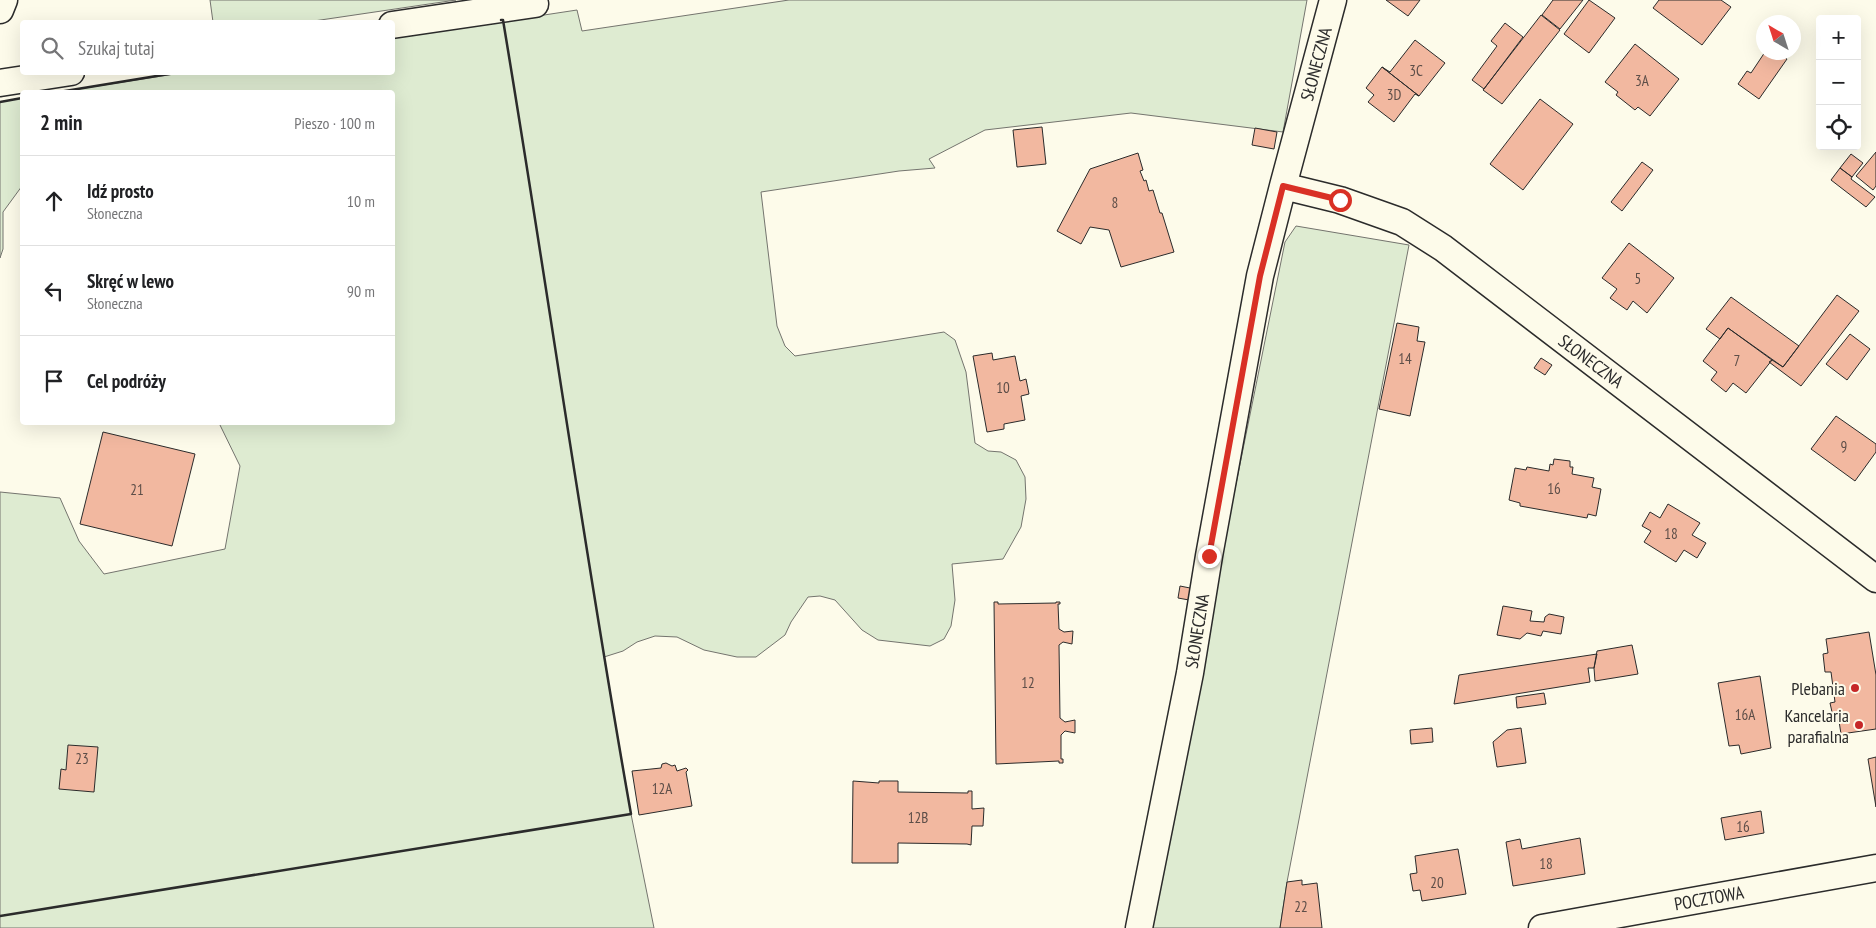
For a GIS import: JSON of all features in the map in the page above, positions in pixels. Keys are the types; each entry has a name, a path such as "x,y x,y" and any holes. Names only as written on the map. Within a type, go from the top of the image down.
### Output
{"street":[{"path":"0,10 4,0"},
{"name":"SŁONECZNA","path":"1139,928 1190,673 1209,556 1260,276 1333,0"},
{"path":"395,25 535,4"},
{"path":"0,83 52,75"},
{"name":"SŁONECZNA","path":"1283,186 1340,200 1402,222 1443,248 1876,579"},
{"name":"POCZTOWA","path":"1542,928 1876,868"}],"green space":[{"path":"210,0 456,0 321,20 213,20"},
{"path":"789,0 1307,0 1283,132 1131,113 985,130 929,159 935,168 899,171 761,192 777,326 785,346 795,356 944,332 955,340 966,372 975,443 988,451 1001,452 1016,460 1025,477 1026,499 1021,527 1003,559 952,564 955,600 951,626 944,639 930,646 878,640 862,630 835,600 820,596 808,597 791,622 785,635 756,657 737,657 704,650 677,637 655,636 637,642 623,651 604,657 631,814 654,928 0,928 0,492 60,498 79,541 104,574 225,549 240,466 220,425 395,425 395,90 72,90 168,75 395,75 395,38 577,10 582,31"},
{"path":"20,98 20,189 3,212 3,249 0,258 0,102"},
{"path":"1296,226 1409,245 1287,882 1280,928 1146,928 1285,242"}],"building":[{"path":"1386,0 1420,0 1408,16"},
{"path":"1553,0 1583,0 1560,29 1542,15"},
{"path":"1589,0 1615,18 1589,53 1564,34"},
{"path":"1659,0 1721,0 1731,7 1702,45 1653,8"},
{"path":"1541,15 1560,30 1502,104 1483,90"},
{"path":"1505,23 1523,37 1484,89 1472,80 1497,46 1491,41"},
{"path":"1415,40 1445,63 1419,96 1382,67 1390,72"},
{"path":"1635,44 1679,79 1650,116 1638,107 1635,110 1616,95 1618,92 1605,82"},
{"path":"1760,60 1786,60 1759,99 1738,84 1747,71 1751,73"},
{"path":"1382,67 1419,96 1415,94 1394,122 1368,102 1374,95 1366,88"},
{"path":"1540,99 1573,124 1523,190 1490,164"},
{"path":"1042,127 1046,164 1017,167 1013,130"},
{"path":"1255,128 1277,132 1274,149 1252,145"},
{"path":"1876,152 1876,186 1873,190 1856,176"},
{"path":"1138,153 1143,170 1140,171 1144,181 1146,180 1149,191 1153,190 1174,252 1121,267 1109,230 1090,227 1081,244 1057,231 1090,169"},
{"path":"1851,154 1863,163 1852,177 1840,168"},
{"path":"1642,162 1653,170 1622,211 1611,202"},
{"path":"1840,168 1875,197 1866,207 1831,180"},
{"path":"1629,243 1674,278 1647,313 1633,301 1627,310 1610,298 1617,289 1602,278"},
{"path":"1837,295 1859,311 1801,386 1769,362 1772,360 1783,367"},
{"path":"1731,297 1799,346 1783,367 1728,328 1720,339 1706,329"},
{"path":"1397,323 1419,327 1417,341 1425,342 1410,416 1379,409"},
{"path":"1728,328 1772,360 1746,393 1733,383 1726,392 1711,380 1717,372 1703,361"},
{"path":"1850,334 1870,349 1847,380 1826,364"},
{"path":"992,353 993,360 1015,356 1020,381 1026,379 1029,394 1021,396 1025,420 1004,424 1004,429 987,432 973,356"},
{"path":"1541,358 1552,365 1545,375 1534,368"},
{"path":"1836,416 1876,444 1876,452 1855,481 1811,449"},
{"path":"103,432 195,454 172,546 80,524"},
{"path":"1554,459 1570,461 1570,467 1573,467 1572,474 1594,478 1592,487 1601,489 1596,516 1588,514 1587,518 1520,506 1520,503 1509,500 1515,468 1526,470 1527,467 1549,471 1550,464 1553,465"},
{"path":"1668,504 1700,523 1692,535 1706,543 1697,558 1684,550 1676,562 1644,542 1651,531 1642,526 1650,512 1660,518"},
{"path":"1180,586 1190,588 1189,600 1178,598"},
{"path":"994,602 998,602 998,604 1060,602 1058,604 1059,629 1064,632 1073,631 1072,644 1063,642 1059,645 1060,718 1065,722 1075,720 1075,733 1065,731 1061,735 1061,759 1063,759 1063,763 1059,763 1059,761 996,764"},
{"path":"1503,606 1532,611 1530,621 1544,622 1545,617 1549,614 1564,617 1561,634 1543,631 1541,636 1527,633 1520,639 1497,635"},
{"name":"Plebania","path":"1869,632 1876,675 1876,729 1841,734 1839,721 1834,721 1830,703 1835,702 1831,672 1825,672 1823,654 1828,653 1826,639"},
{"path":"1632,645 1638,674 1595,681 1594,668 1597,651"},
{"path":"1597,654 1594,668 1588,668 1590,682 1454,704 1459,675"},
{"path":"1760,676 1771,748 1741,754 1739,745 1729,746 1718,683"},
{"path":"1544,693 1546,704 1517,708 1516,697"},
{"path":"1432,728 1433,742 1411,744 1410,730"},
{"path":"1521,728 1526,763 1497,767 1493,742 1507,730"},
{"path":"68,745 98,747 94,792 59,789 61,769 66,770"},
{"path":"1876,757 1876,807 1868,759"},
{"path":"666,763 672,766 675,765 677,771 686,768 688,770 686,772 692,806 639,815 632,771 661,768 662,764"},
{"path":"853,781 879,783 879,781 898,781 898,792 968,793 968,791 972,791 972,809 984,808 983,826 972,826 971,845 898,843 898,863 852,863"},
{"path":"1761,811 1764,833 1725,840 1721,818"},
{"path":"1580,838 1585,874 1513,886 1506,842 1520,839 1522,849"},
{"path":"1458,849 1466,894 1422,901 1420,890 1413,891 1410,874 1417,873 1415,856"},
{"path":"1302,880 1302,885 1317,883 1322,928 1280,928 1287,882"}],"wall":[{"path":"0,916 631,814 597,616 503,20 501,20"},
{"path":"71,90 163,75"},
{"path":"0,102 20,98"}],"place":[{"name":"Plebania","path":"1855,688"},
{"name":"Kancelaria parafialna","path":"1859,725"}],"route":[{"path":"1209,556 1260,276 1283,186 1340,200"}]}
